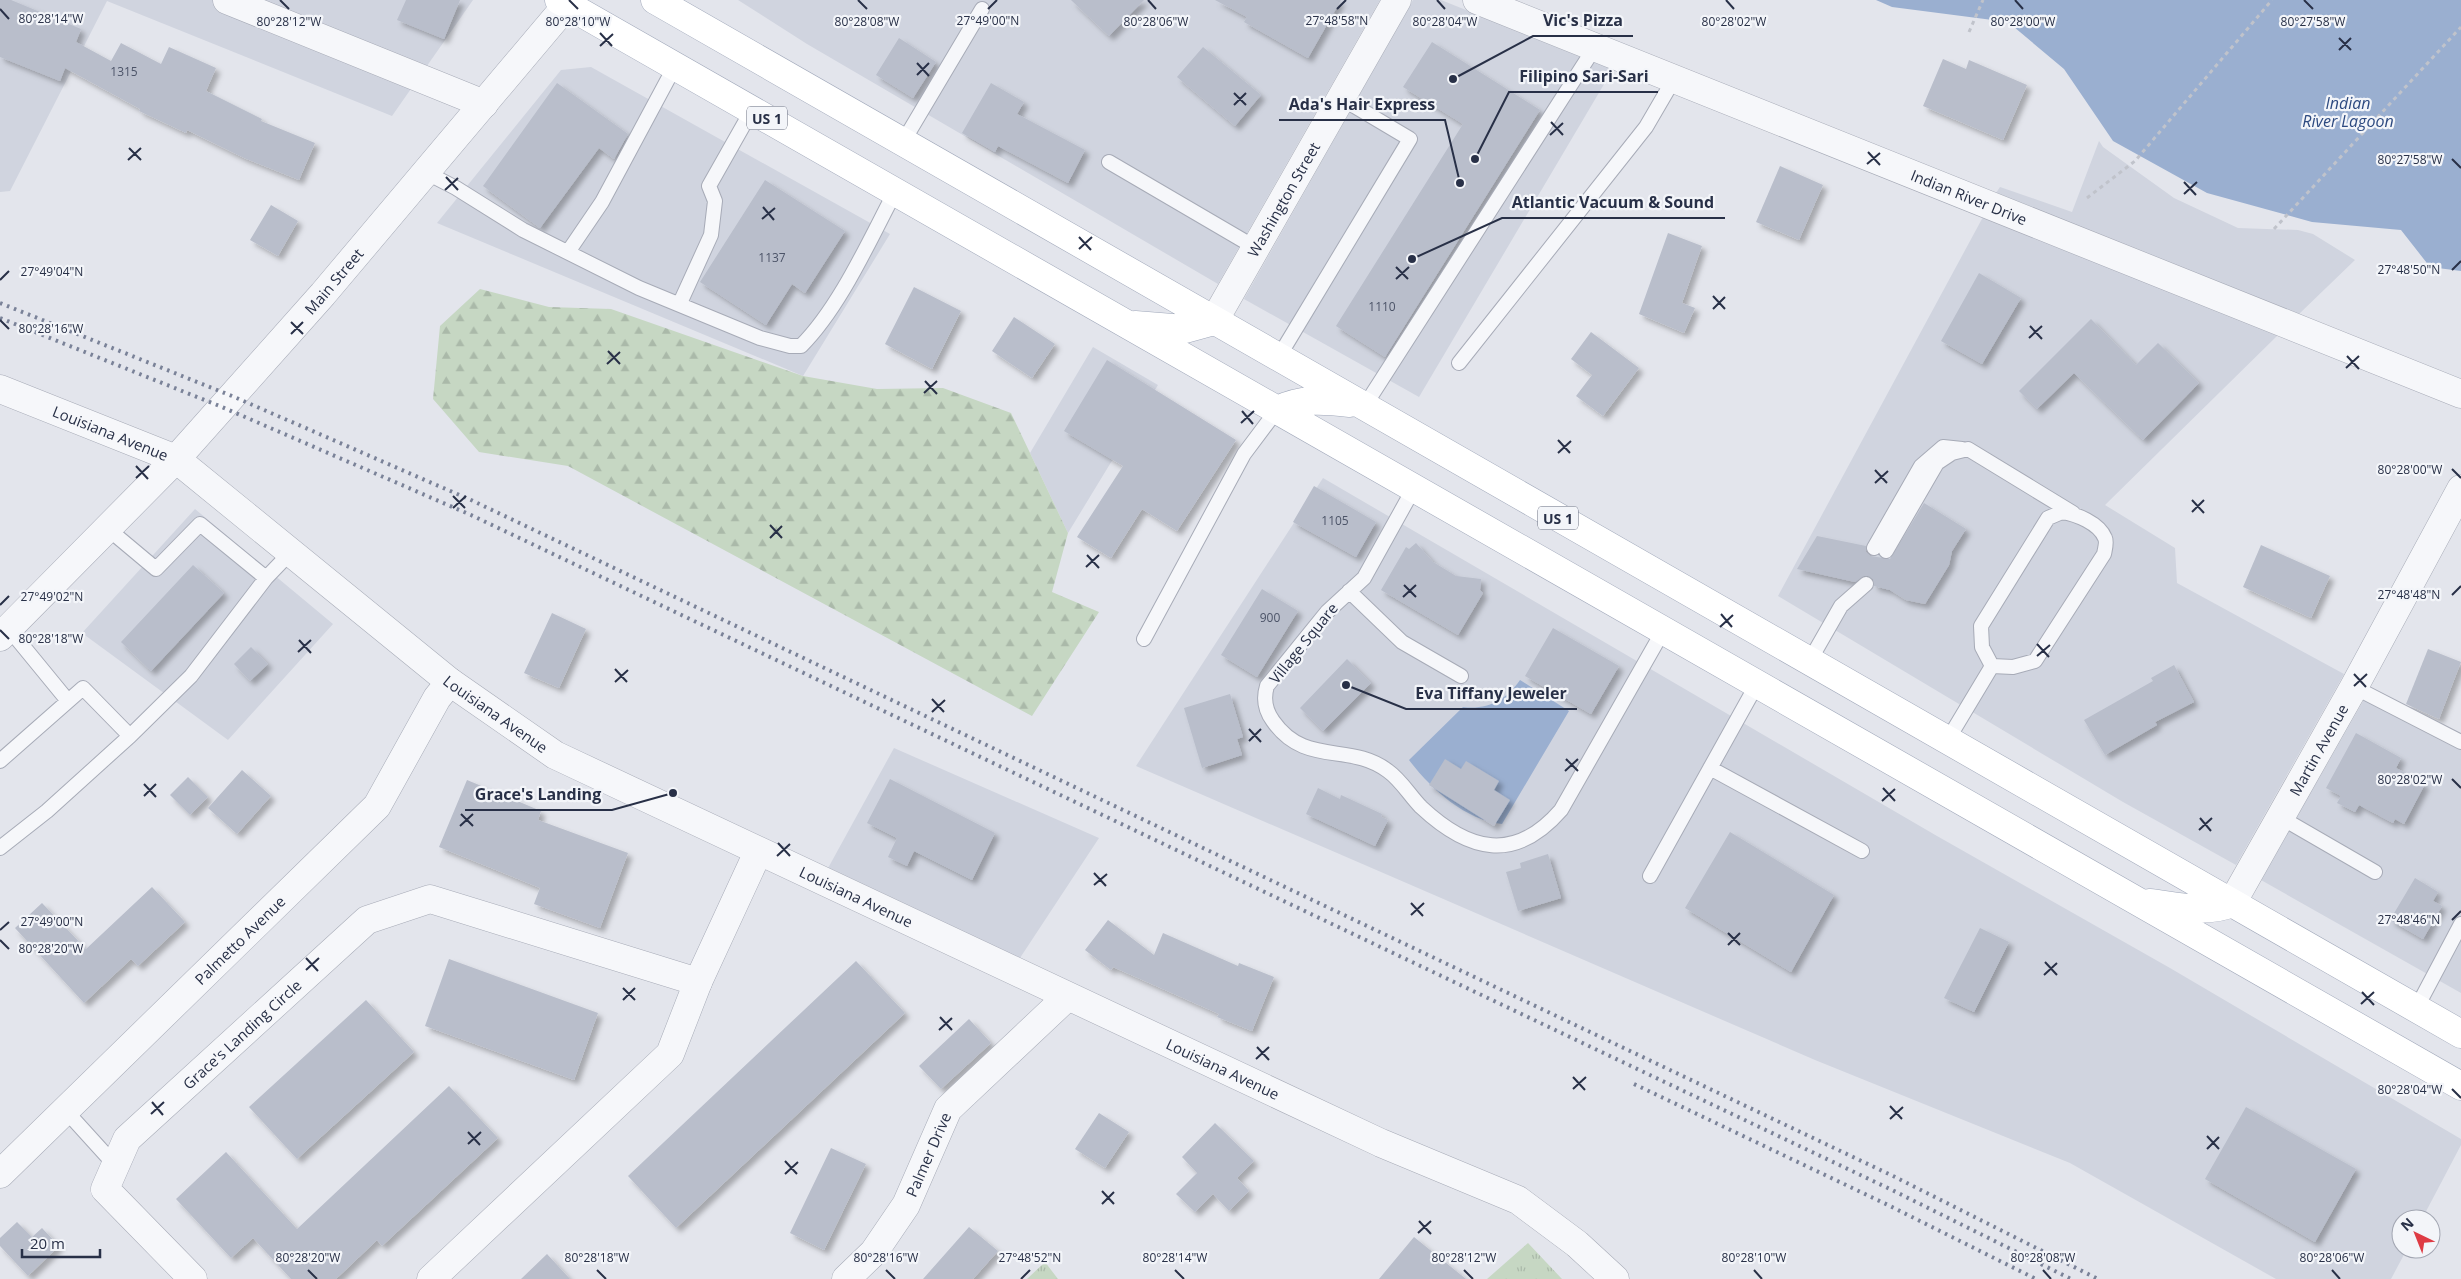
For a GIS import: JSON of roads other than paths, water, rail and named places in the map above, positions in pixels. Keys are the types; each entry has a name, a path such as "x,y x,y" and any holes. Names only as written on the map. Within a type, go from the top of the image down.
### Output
{"main road":[{"name":"US 1","path":"656,0 2461,1034"},
{"name":"US 1","path":"566,1 895,192 2461,1086"},
{"path":"1126,324 1185,329 1214,321"},
{"path":"1277,410 1293,402 1310,400 1360,405"},
{"path":"2138,902 2199,909 2220,908 2232,903"}],"street":[{"path":"227,0 484,104"},
{"name":"Washington Street","path":"1214,321 1396,0"},
{"name":"Indian River Drive","path":"1477,0 2461,394"},
{"name":"Main Street","path":"5,633 176,459 323,294 427,173 566,1"},
{"name":"Louisiana Avenue","path":"0,389 176,459 450,682 555,755 1381,1143 1518,1200 1577,1244 1614,1279"},
{"name":"Martin Avenue","path":"2232,903 2354,687 2461,490"},
{"name":"Palmetto Avenue","path":"0,1174 377,806 438,698 450,682"},
{"path":"431,1279 670,1054 698,982 758,852"},
{"name":"Grace's Landing Circle","path":"193,1279 105,1189 127,1139 367,920 430,899 698,982"},
{"name":"Palmer Drive","path":"846,1279 874,1252 906,1205 948,1109 1067,997"}],"lane":[{"path":"903,142 982,9"},
{"path":"1360,405 1595,47"},
{"path":"568,252 602,202 675,66"},
{"path":"1459,364 1646,127 1674,79"},
{"path":"1278,358 1410,139 1341,98"},
{"path":"680,303 711,235 715,201 709,186 752,110"},
{"path":"1109,162 1256,248"},
{"path":"427,173 456,188 523,230 639,288 680,303 760,338 790,346 801,346 834,303 895,192"},
{"path":"1144,639 1244,454 1277,410"},
{"path":"1880,550 1937,463 1952,453 1968,450 2100,529 2106,539 2104,554 2035,661 2013,667 1992,666"},
{"name":"Village Square","path":"1414,488 1364,578 1327,612 1267,686 1264,700 1270,718 1289,740 1305,748 1350,756 1388,770 1422,807 1447,828 1484,845 1514,844 1532,838 1548,826 1561,810 1664,631"},
{"path":"1992,666 1982,647 1981,626 2048,518 2062,512 2074,514"},
{"path":"107,528 156,569 200,524 266,578"},
{"path":"0,848 47,811 130,736 190,676 266,578 291,552"},
{"path":"1809,662 1841,606 1860,583"},
{"path":"1349,591 1402,642 1461,676"},
{"path":"5,633 68,701"},
{"path":"1948,741 1992,666"},
{"path":"1650,876 1757,684"},
{"path":"2354,687 2461,742"},
{"path":"0,761 83,688 130,736"},
{"path":"1710,768 1862,851"},
{"path":"2280,817 2375,872"},
{"path":"2416,1009 2461,924"},
{"path":"66,1111 115,1165"}],"water":[{"name":"Indian River Lagoon","path":"1876,0 2461,0 2461,271 2430,267 2401,230 2312,222 2207,193 2113,141 2064,69 2008,22 1892,7"},
{"path":"1520,680 1569,711 1502,824 1488,821 1462,810 1438,792 1409,760 1463,707 1480,707 1496,702 1509,693"}],"railway":[{"path":"0,303 232,396 471,500 1893,1176 2098,1279"},
{"path":"0,318 222,407 471,515 1892,1190 2071,1279"},
{"path":"1634,1084 1888,1205 2036,1279"}],"place":[{"name":"Vic's Pizza","path":"1453,79"},
{"name":"Filipino Sari-Sari","path":"1475,159"},
{"name":"Ada's Hair Express","path":"1460,183"},
{"name":"Atlantic Vacuum & Sound","path":"1412,259"},
{"name":"Eva Tiffany Jeweler","path":"1346,685"},
{"name":"Grace's Landing","path":"673,793"}]}
